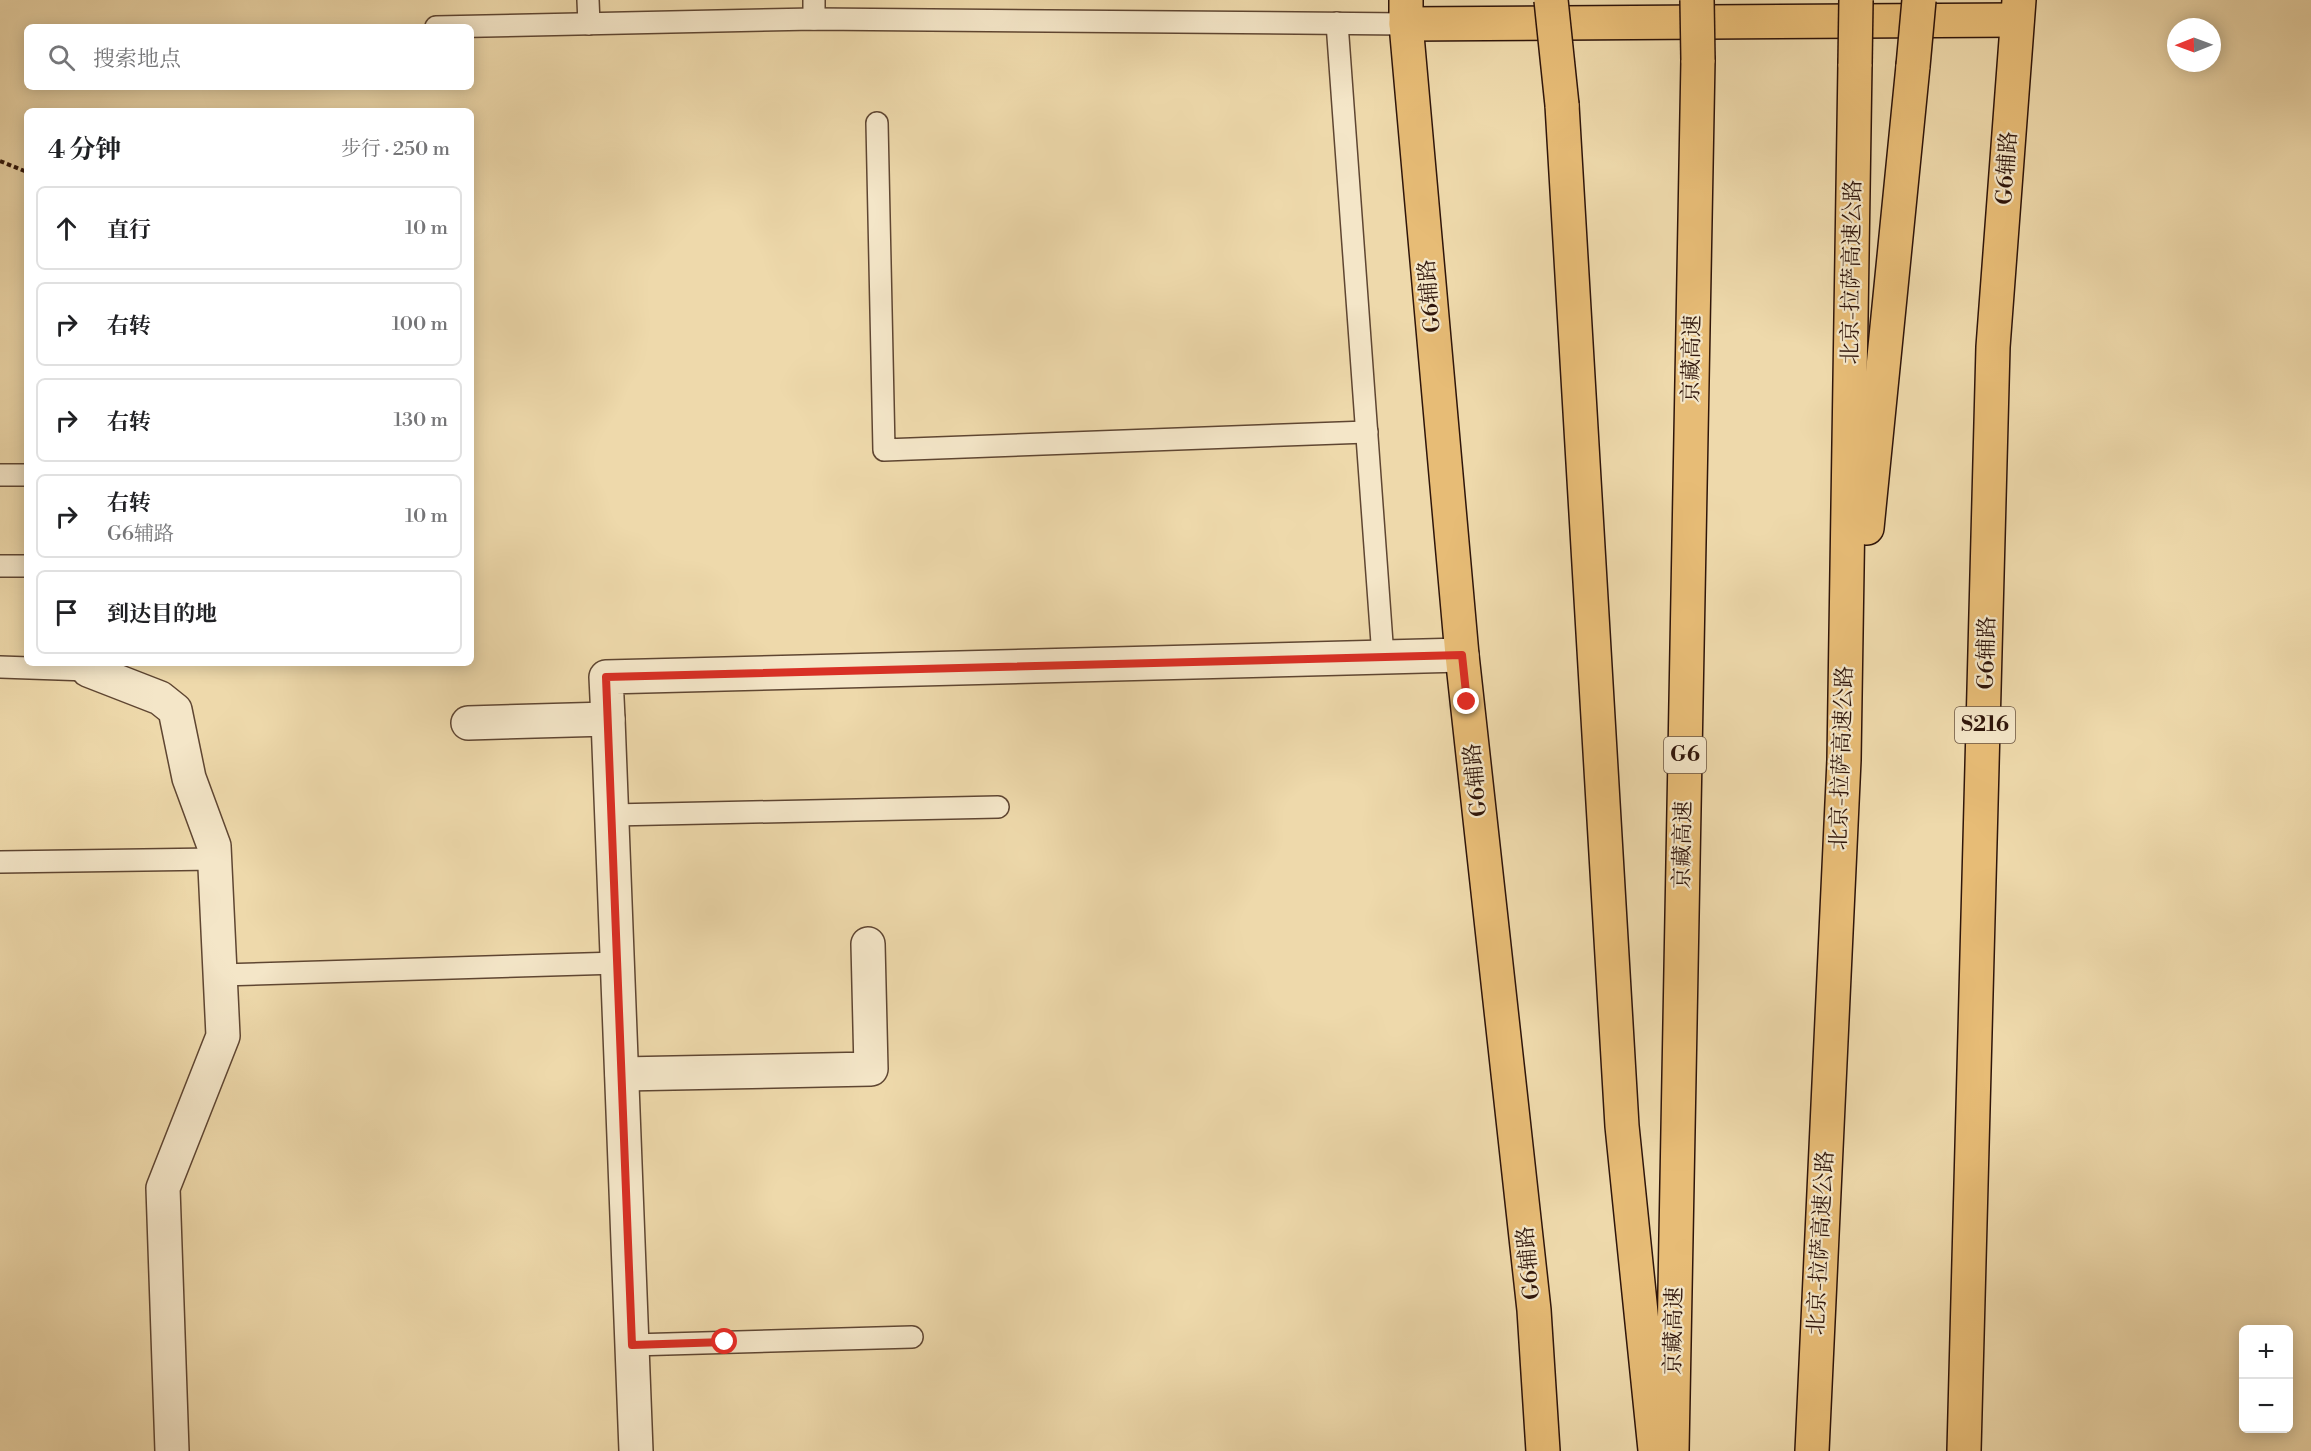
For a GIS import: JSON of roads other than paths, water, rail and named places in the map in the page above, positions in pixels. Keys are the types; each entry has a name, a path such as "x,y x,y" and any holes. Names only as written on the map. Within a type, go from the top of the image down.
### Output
{"main road":[{"path":"1551,0 1562,105 1622,1126 1655,1451"},
{"name":"京藏高速","path":"1672,1451 1698,60 1697,0"},
{"name":"北京-拉萨高速公路","path":"1812,1451 1844,760 1856,0"},
{"path":"1844,760 1919,0"},
{"path":"1406,12 2018,10"},
{"name":"G6辅路","path":"1964,1451 1993,346 2018,10"},
{"name":"G6辅路","path":"1406,12 1462,655 1534,1310 1543,1451"}],"street":[{"path":"636,1451 606,677 1462,655"},
{"path":"88,667 160,698 175,710 189,778 214,846 223,1036 163,1188 172,1451"},
{"path":"468,723 608,719"},
{"path":"622,1074 871,1069 868,944"}],"lane":[{"path":"588,0 589,24"},
{"path":"474,26 589,24 814,10 1337,23 1406,12"},
{"path":"1337,23 1383,657"},
{"path":"877,123 884,450 1367,432"},
{"path":"0,475 24,475"},
{"path":"0,566 24,567"},
{"path":"0,667 88,667"},
{"path":"612,815 998,807"},
{"path":"0,862 214,860"},
{"path":"220,975 618,963"},
{"path":"632,1345 912,1337"}]}
